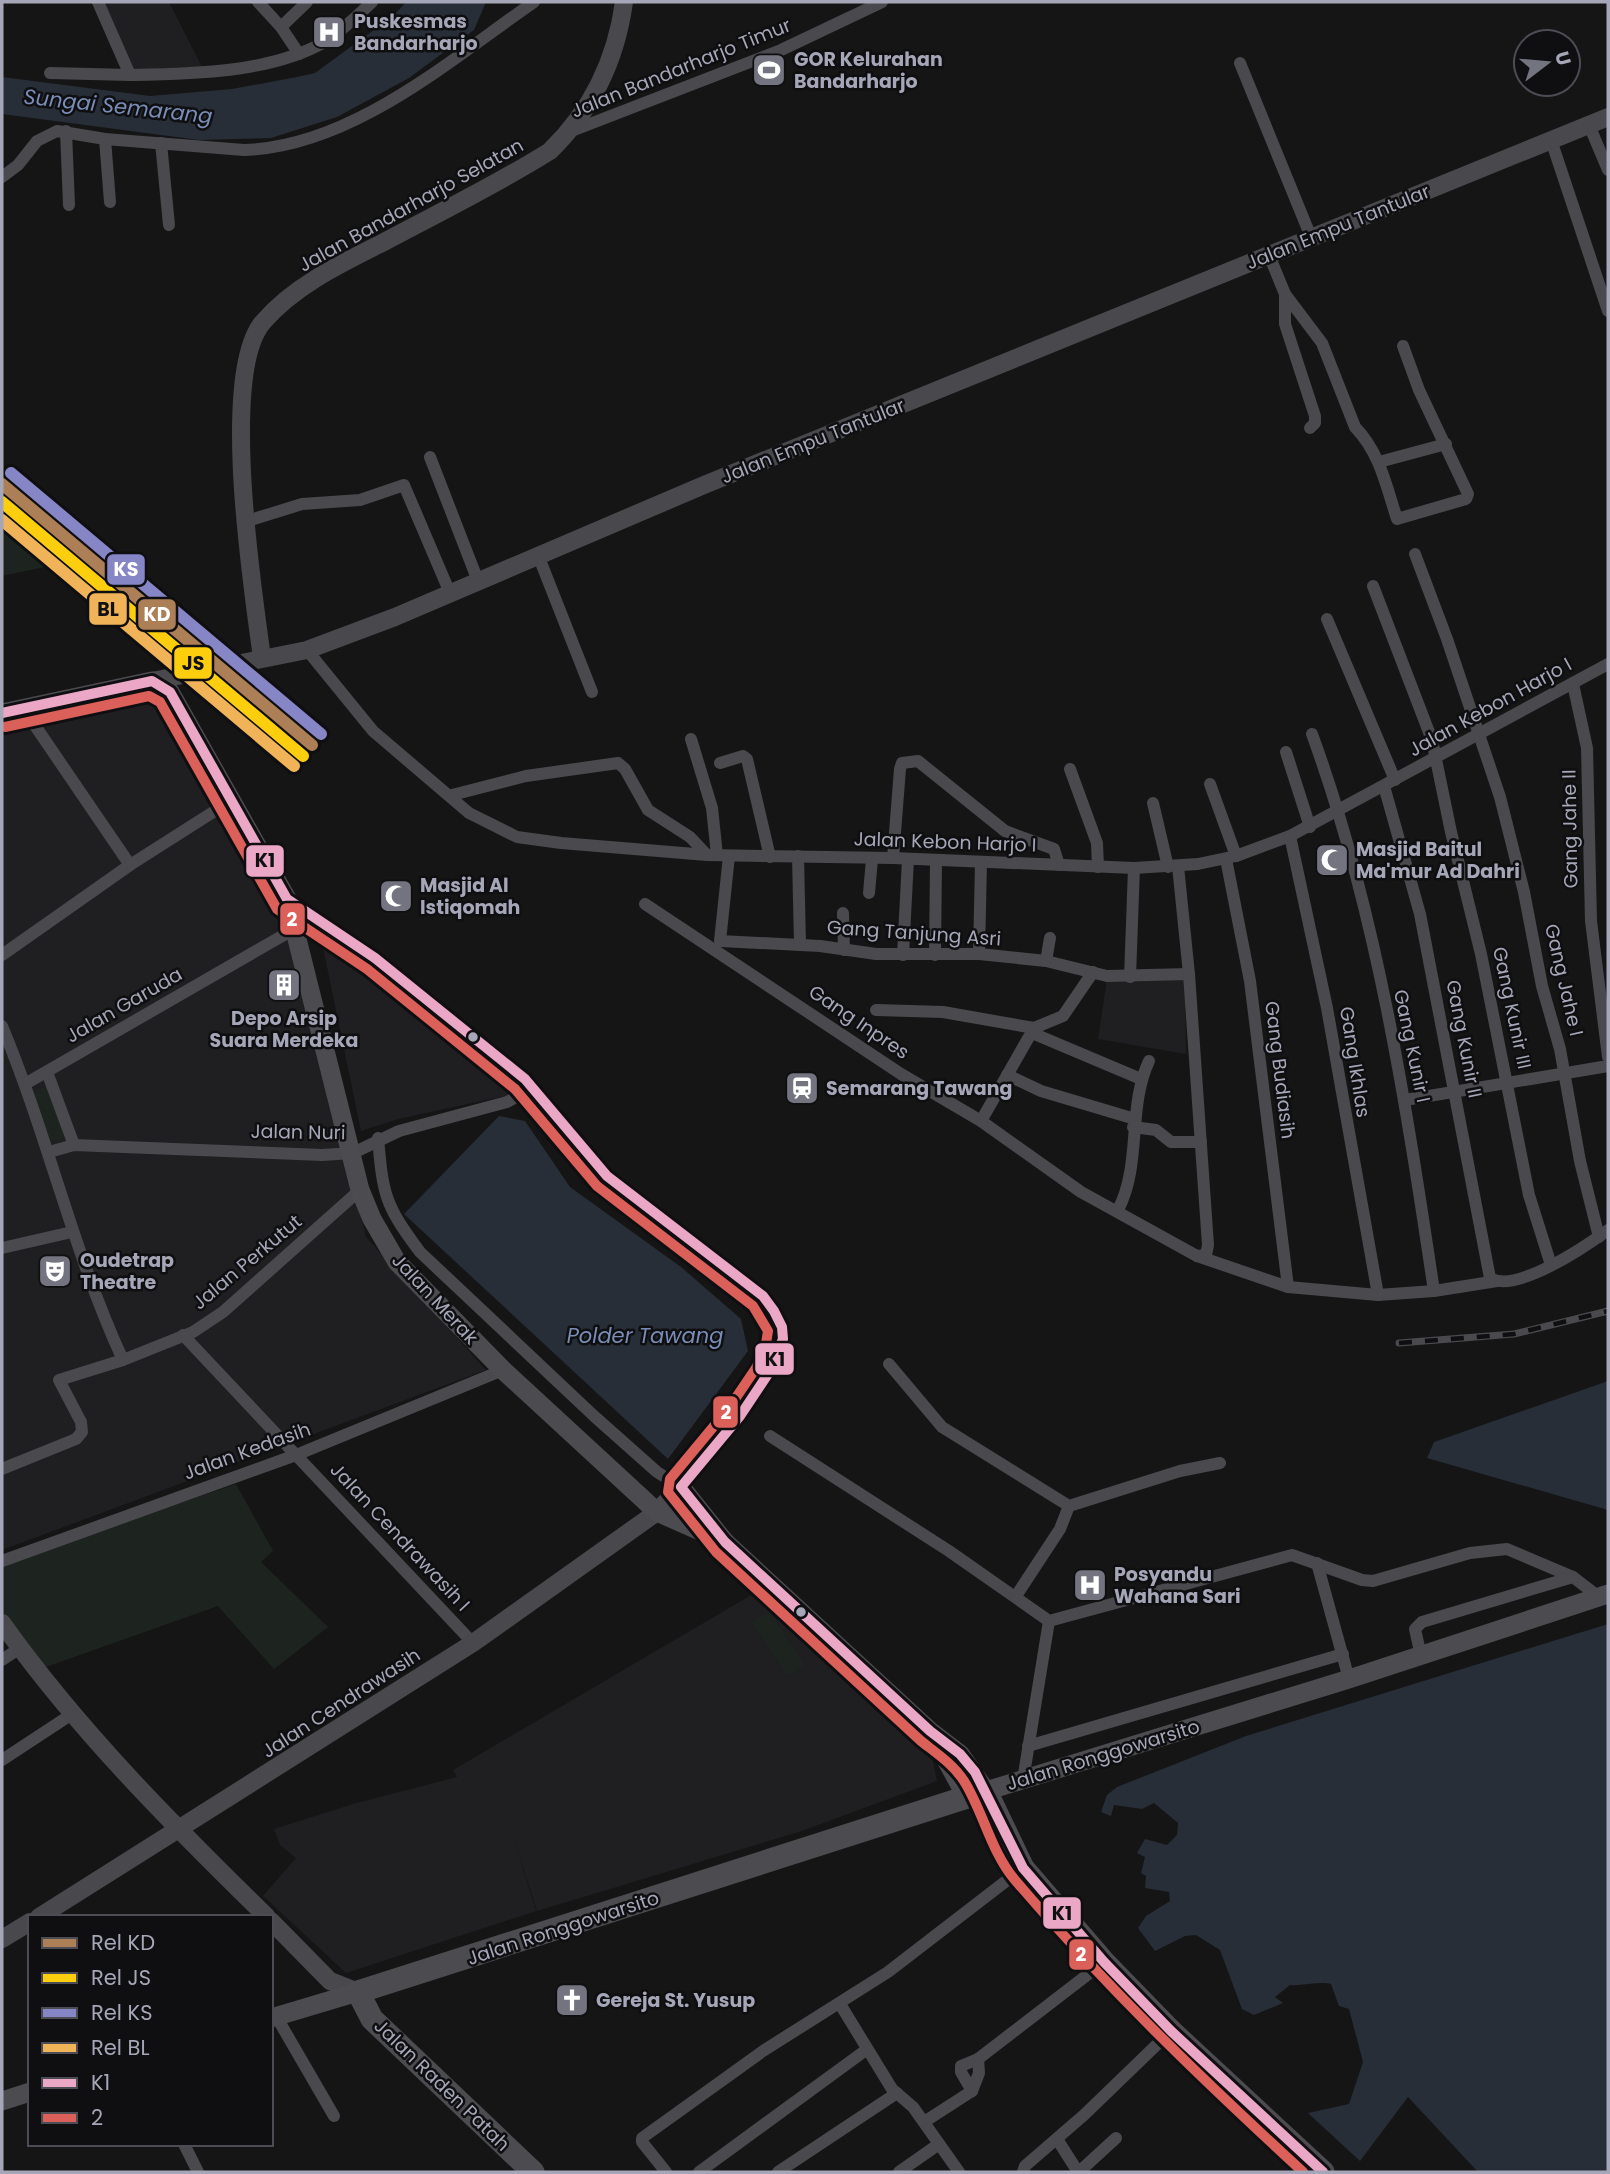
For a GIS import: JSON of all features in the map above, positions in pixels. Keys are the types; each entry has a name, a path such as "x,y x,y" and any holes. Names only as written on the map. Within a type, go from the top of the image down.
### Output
{"highway":[{"path":"976,1795 1023,1868 1104,1962 1171,2031 1323,2172"},
{"name":"Jalan Ronggowarsito","path":"358,1992 976,1795"},
{"name":"Jalan Raden Patah","path":"358,1992 373,2019 533,2172"}],"main road":[{"name":"Jalan Empu Tantular","path":"2,713 152,681"},
{"name":"Jalan Merak","path":"152,681 170,692 180,706 287,899 353,1153 360,1190 372,1219 397,1262 503,1370 670,1499"},
{"path":"670,1499 695,1527 711,1538 725,1542"},
{"path":"670,1499 725,1542 930,1731 976,1795"},
{"name":"Jalan Ronggowarsito","path":"976,1795 1604,1596"},
{"path":"274,2017 358,1992"},
{"path":"2,2101 28,2093"}],"street":[{"path":"98,2 130,75"},
{"path":"258,2 281,27 299,54"},
{"path":"281,27 307,2"},
{"path":"50,73 130,75 223,70 299,54 328,40 372,2"},
{"path":"2,177 18,165 41,138 66,131 105,139 256,149 341,128 436,70 534,2"},
{"name":"Jalan Bandarharjo Selatan","path":"262,658 244,522 242,479 248,348 262,324 282,304 327,271 525,167 550,151 569,132 591,102 611,62 624,2"},
{"name":"Jalan Bandarharjo Timur","path":"569,132 781,50 882,2"},
{"path":"1240,63 1311,237"},
{"name":"Jalan Empu Tantular","path":"152,681 307,650 1608,117"},
{"path":"1589,124 1608,170"},
{"path":"66,131 69,205"},
{"path":"105,139 110,202"},
{"path":"1551,140 1608,311"},
{"path":"161,142 169,225"},
{"path":"1269,255 1285,295 1322,343 1355,427 1366,436 1379,462 1397,519 1468,497 1419,390 1403,346"},
{"path":"1285,295 1285,324 1315,420 1310,428"},
{"path":"1379,462 1446,444"},
{"path":"430,457 478,581"},
{"path":"244,522 312,502 359,500 404,485 450,593"},
{"name":"Gang Jahe I","path":"1415,554 1480,735 1524,892 1542,986 1566,1074 1580,1161 1604,1234"},
{"path":"538,555 592,692"},
{"name":"Gang Kunir III","path":"1373,586 1424,716 1437,758 1508,1083 1529,1195 1551,1265"},
{"name":"Gang Kunir II","path":"1327,619 1389,783 1420,914 1456,1093 1485,1263 1490,1278 1497,1281"},
{"name":"Jalan Kebon Harjo I","path":"307,650 373,731 452,795 469,813 517,836 561,843 717,855 893,858 1134,868 1173,867 1231,858 1290,836 1608,664"},
{"name":"Gang Jahe II","path":"1573,684 1587,748 1591,921 1608,1057"},
{"path":"23,708 130,865"},
{"name":"Gang Kunir I","path":"1312,734 1340,811 1405,1100 1434,1291"},
{"path":"691,739 712,808 717,855 719,945"},
{"path":"1286,752 1310,827"},
{"path":"720,763 743,757 747,759 770,857"},
{"path":"893,858 900,769 902,763 912,760 918,761 1005,831 1054,849 1059,865"},
{"path":"452,795 513,779 620,764 648,810 717,855"},
{"path":"1070,769 1097,843 1098,867"},
{"name":"Gang Budiasih","path":"1210,784 1231,858 1250,981 1288,1287"},
{"path":"2,955 130,865 232,800"},
{"path":"1153,803 1173,867 1189,974 1208,1245 1206,1255 1197,1255"},
{"name":"Gang Ikhlas","path":"1290,836 1327,1008 1378,1295"},
{"path":"798,856 800,946"},
{"path":"869,892 872,859"},
{"path":"903,955 908,859"},
{"path":"934,955 936,861"},
{"path":"979,954 981,862"},
{"path":"1130,977 1134,868"},
{"name":"Gang Inpres","path":"645,904 719,945 901,1074 981,1121 1081,1192 1197,1255 1288,1287 1378,1295 1434,1291 1497,1281"},
{"path":"843,913 844,950"},
{"name":"Jalan Garuda","path":"25,1084 296,928"},
{"path":"1046,961 1050,937"},
{"name":"Gang Tanjung Asri","path":"719,945 800,946 903,955 979,954 1046,961 1130,977 1189,974"},
{"path":"981,1121 1033,1031 1063,1016 1093,972"},
{"path":"876,1010 943,1012 1033,1031 1140,1080"},
{"path":"2,1026 49,1152 72,1232 106,1326 123,1360"},
{"path":"1118,1210 1127,1188 1140,1080 1149,1061"},
{"path":"1405,1100 1608,1066"},
{"path":"47,1072 74,1144"},
{"path":"1007,1075 1041,1091 1156,1130 1171,1142 1202,1142"},
{"name":"Jalan Nuri","path":"49,1152 74,1144 322,1155 353,1153 378,1138 507,1102 534,1087"},
{"path":"378,1138 384,1194 400,1225 420,1252 507,1338 657,1472 670,1499"},
{"name":"Jalan Perkutut","path":"2,1469 76,1439 82,1432 81,1422 59,1381 123,1360 183,1335 223,1312 360,1190"},
{"path":"2,1248 72,1232"},
{"path":"1497,1281 1514,1280 1566,1259 1604,1234"},
{"name":"Jalan Cendrawasih I","path":"183,1335 473,1643"},
{"path":"889,1364 942,1427 1069,1506 1180,1471 1220,1463"},
{"name":"Jalan Kedasih","path":"2,1561 296,1455 503,1370"},
{"path":"770,1436 1016,1596 1049,1621"},
{"name":"Jalan Cendrawasih","path":"41,1915 473,1643 670,1499"},
{"path":"1016,1596 1060,1529 1069,1506"},
{"path":"1049,1621 1292,1555 1362,1580 1373,1581 1495,1548 1521,1553 1573,1577 1604,1596"},
{"path":"1317,1563 1349,1679"},
{"path":"1421,1656 1415,1629 1422,1622 1573,1577"},
{"path":"1023,1780 1049,1621"},
{"path":"2,1623 87,1734 178,1831 265,1915"},
{"path":"2,1660 20,1648"},
{"path":"1028,1746 1343,1654"},
{"path":"2,1760 72,1714"},
{"path":"666,2172 642,2143 642,2138 763,2051 888,1972 1023,1868"},
{"path":"2,1939 28,1923"},
{"path":"273,1923 330,1981 358,1992"},
{"path":"972,2091 959,2070 978,2059 1104,1962"},
{"path":"840,2004 866,2050 897,2093 924,2122 953,2170"},
{"path":"274,2017 334,2116"},
{"path":"1024,2169 1171,2031"},
{"path":"699,2172 866,2050"},
{"path":"924,2122 972,2091 979,2073 978,2059"},
{"path":"778,2172 897,2093"},
{"path":"1057,2139 1078,2172 1116,2138"},
{"path":"900,2172 939,2144"},
{"path":"185,2146 198,2172"}],"shaded area":[{"path":"104,2 169,2 202,67 133,70"},
{"path":"2,507 68,562 2,576"},
{"path":"138,694 161,702 238,829 287,921 366,1237 486,1370 2,1550 2,730"},
{"path":"321,938 507,1080 511,1091 505,1096 398,1119 361,1131"},
{"path":"1185,975 1186,1054 1098,1039 1107,979"},
{"path":"51,1085 70,1135 51,1143 31,1093"},
{"path":"236,1484 273,1551 261,1562 328,1627 274,1669 218,1606 43,1668 2,1621 2,1564"},
{"path":"753,1594 932,1756 937,1781 802,1831 537,1911 514,1839 536,1911 346,1973 263,1896 296,1858 280,1845 274,1829 353,1804 457,1777 453,1770"},
{"path":"769,1612 805,1665 788,1676 752,1623"}],"water":[{"name":"Sungai Semarang","path":"406,2 486,2 474,30 409,78 337,117 271,138 199,140 2,114 2,77 150,96 232,89 315,73 393,16"},
{"name":"Polder Tawang","path":"499,1116 525,1121 570,1187 681,1267 741,1319 748,1351 668,1459 404,1214"},
{"path":"1608,1381 1608,1510 1427,1458 1434,1442"},
{"path":"1608,1624 1608,2172 1478,2172 1408,2097 1360,2161 1308,2113 1349,2104 1363,2062 1349,2009 1339,2006 1331,1984 1317,1983 1290,1985 1275,1997 1283,2003 1254,2015 1242,2009 1220,1950 1196,1935 1185,1936 1155,1951 1138,1928 1146,1916 1170,1901 1169,1892 1145,1888 1146,1876 1141,1873 1145,1857 1137,1853 1145,1839 1167,1845 1177,1835 1178,1823 1154,1803 1142,1809 1114,1805 1111,1816 1101,1812 1107,1795 1117,1787 1246,1736"}],"railway":[{"path":"1399,1343 1514,1334 1608,1311"}],"rail line":[{"name":"KS","path":"11,473 321,734"},
{"name":"KD","path":"2,484 312,745"},
{"name":"JS","path":"2,502 303,756"},
{"name":"BL","path":"2,520 294,766"}],"transit line":[{"name":"K1","path":"2,713 152,681 170,692 287,899 375,958 525,1079 607,1176 763,1296 782,1327 783,1339 768,1374 740,1416 681,1487 725,1542 930,1731 960,1754 975,1772 1023,1868 1104,1962 1171,2031 1323,2172"},
{"name":"2","path":"5,727 149,696 160,702 277,909 367,969 515,1089 597,1186 753,1306 768,1331 765,1350 729,1408 670,1479 668,1492 716,1552 921,1741 955,1769 971,1793 1000,1857 1015,1880 1154,2030 1303,2172"}],"place":[{"name":"Puskesmas Bandarharjo","path":"329,32"},
{"name":"GOR Kelurahan Bandarharjo","path":"769,70"},
{"name":"Masjid Baitul Ma'mur Ad Dahri","path":"1332,860"},
{"name":"Masjid Al Istiqomah","path":"396,896"},
{"name":"Depo Arsip Suara Merdeka","path":"284,985"},
{"name":"Semarang Tawang","path":"802,1088"},
{"name":"Oudetrap Theatre","path":"55,1271"},
{"name":"Posyandu Wahana Sari","path":"1090,1585"},
{"name":"Gereja St. Yusup","path":"572,2000"}]}
